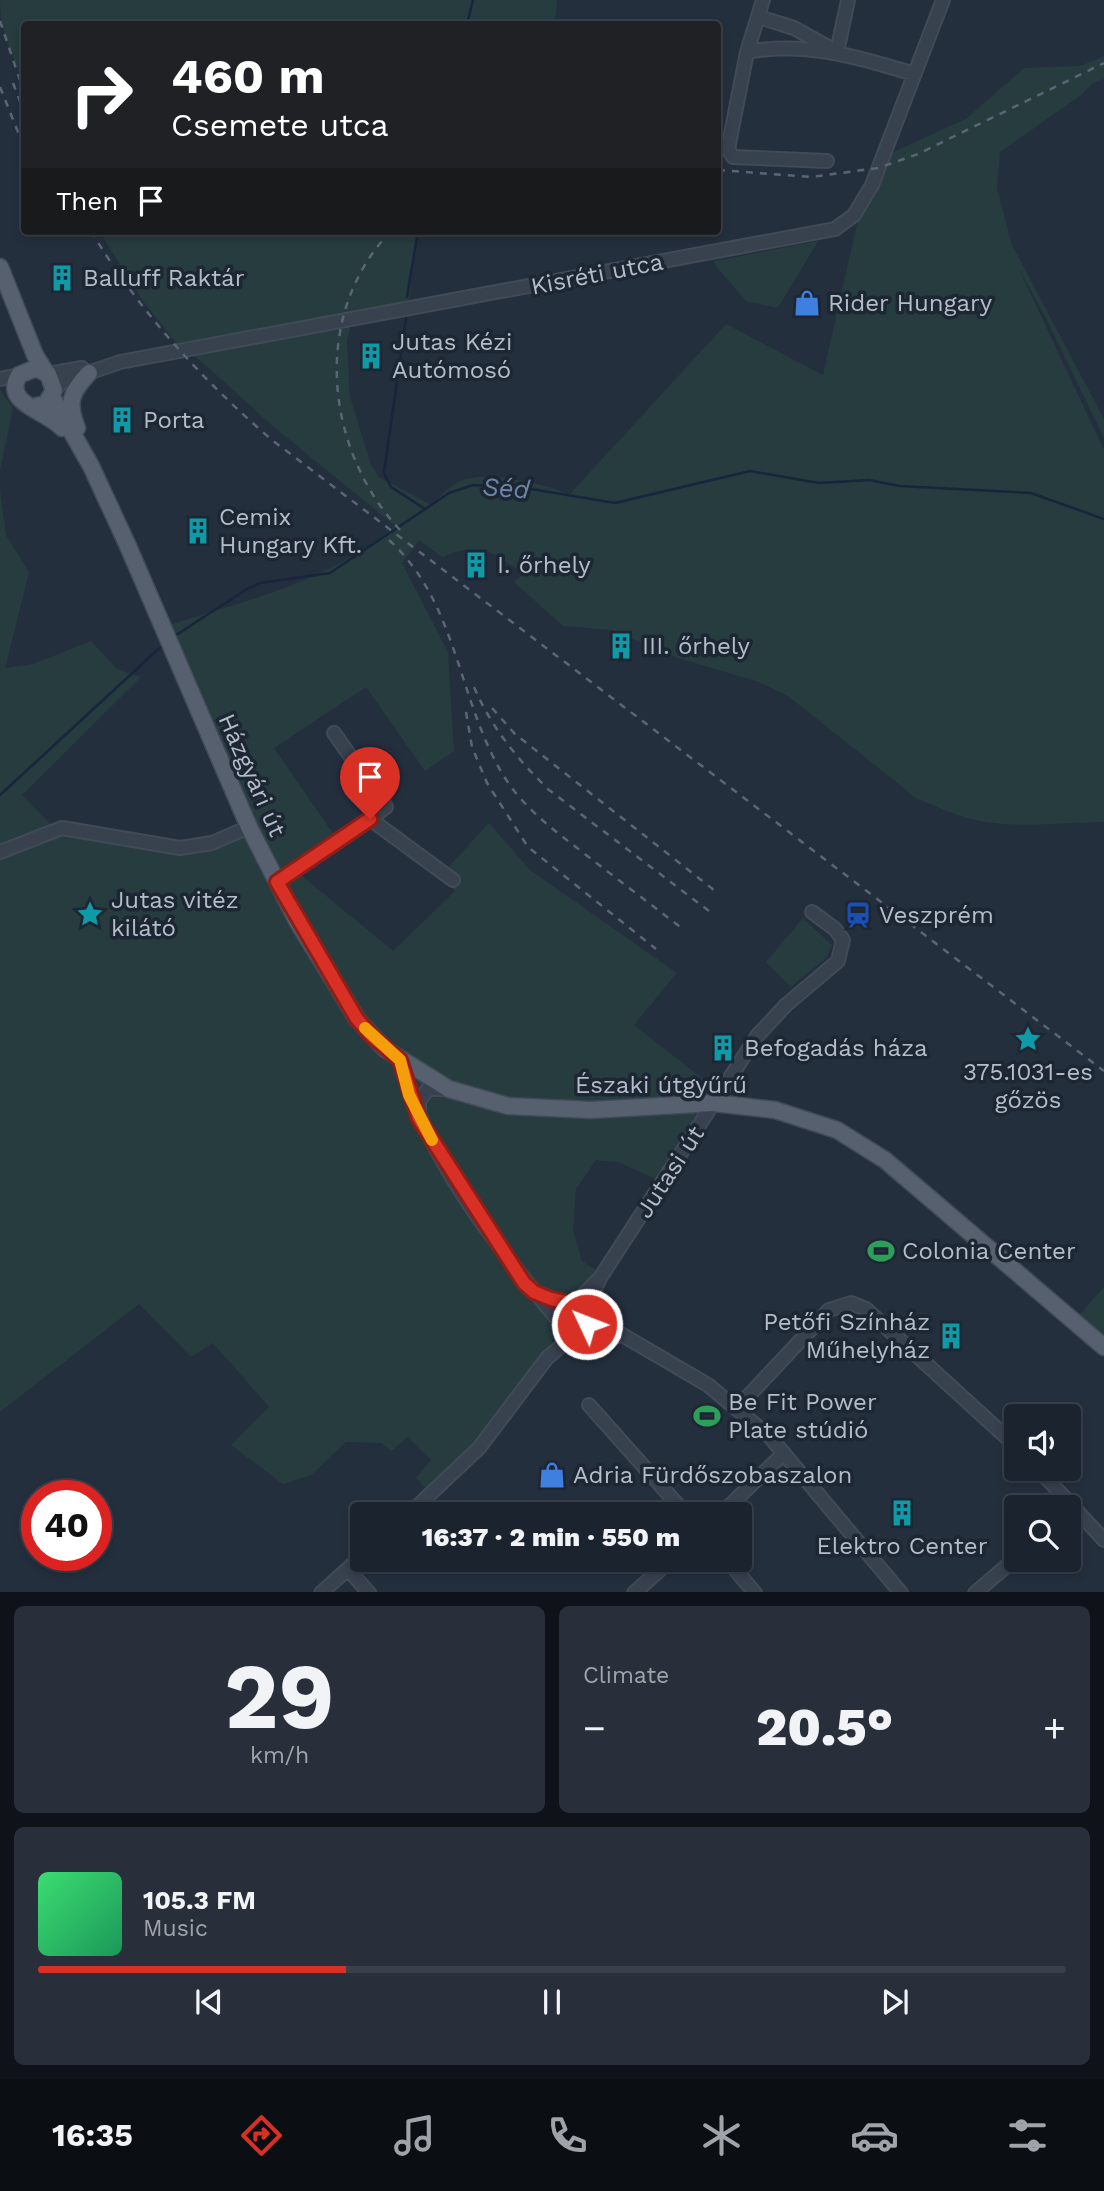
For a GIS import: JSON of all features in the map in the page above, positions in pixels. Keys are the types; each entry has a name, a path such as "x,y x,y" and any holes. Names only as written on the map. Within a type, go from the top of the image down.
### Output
{"main road":[{"path":"0,267 34,355 47,372 53,393 46,404 32,407 20,402 16,395 15,384 21,373 24,348 15,306"},
{"path":"21,373 31,368 47,372"},
{"path":"89,373 76,386 69,403 91,466"},
{"name":"Házgyári út","path":"53,393 91,466 249,827 277,882 357,1019 400,1060"},
{"name":"Házgyári út","path":"32,407 50,416 60,426 91,466"},
{"name":"Északi útgyűrű","path":"400,1060 449,1089 508,1106 591,1110 714,1103 797,1115 837,1130 866,1146 1104,1347"}],"street":[{"path":"763,0 747,52 728,149 733,157 827,161"},
{"path":"837,52 849,0"},
{"name":"Kisréti utca","path":"47,372 107,365 835,229 854,215 866,198 943,0"},
{"path":"759,16 794,28 837,52"},
{"path":"747,52 769,48 837,52 914,74"},
{"name":"Kisréti utca","path":"53,393 62,382 107,365"},
{"path":"0,379 21,373"},
{"path":"0,387 16,395"},
{"path":"277,882 386,807 334,733"},
{"path":"370,819 453,880"},
{"path":"0,852 62,828 180,848 212,843 249,827"},
{"name":"Jutasi út","path":"422,1502 479,1448 547,1358 587,1324 587,1313 600,1278 765,1026 838,961 844,947 840,934 812,912"},
{"path":"400,1060 419,1119 504,1255 566,1332 619,1336"},
{"path":"419,1119 419,1101 422,1095 431,1087 449,1089"},
{"name":"Jutasi út","path":"547,1358 561,1308 571,1304 600,1278"},
{"path":"534,1292 571,1304 587,1313 619,1336 708,1385 737,1408 784,1453 901,1592"},
{"path":"737,1408 829,1310 851,1303 866,1310 1004,1435"},
{"path":"589,1405 676,1502"},
{"path":"733,1502 784,1453"},
{"path":"1048,1481 1060,1495"},
{"path":"1081,1518 1104,1540"},
{"path":"975,1592 1004,1568"},
{"path":"321,1592 348,1569 369,1592"},
{"path":"634,1592 656,1572"},
{"path":"737,1572 755,1592"}],"green space":[{"path":"0,0 557,0 555,21 21,21 21,76 4,32"},
{"path":"1104,56 1104,79 1093,83 1080,96 1000,152 997,188 1012,245 1104,419 1104,438 1019,269 1104,450 1104,822 1000,824 967,818 942,809 916,798 788,696 759,682 678,658 611,630 563,626 514,582 523,574 503,559 476,549 442,557 419,540 402,563 448,652 454,751 425,771 366,687 274,748 337,839 295,870 393,951 455,891 440,876 489,823 530,870 677,973 634,1025 707,1082 713,1094 665,1183 618,1162 596,1160 576,1189 573,1230 582,1261 603,1275 567,1303 538,1293 558,1327 543,1365 432,1495 416,1478 431,1460 408,1437 391,1451 381,1443 346,1442 311,1475 283,1484 231,1445 269,1407 213,1343 191,1357 139,1304 0,1412 0,489 6,535 29,572 5,668 33,664 91,641 117,669 141,677 22,795 56,830 181,848 250,828 162,627 254,599 313,576 369,546 395,526 176,343 143,301 102,235 419,235 409,301 354,311 347,341 350,397 371,465 379,477 431,505 456,483 481,477 529,482 570,494 726,324 823,375 859,215 876,193 891,153 966,119 1024,68 1080,66"},
{"path":"818,241 778,308 746,301 715,265 715,261"},
{"path":"0,390 13,408 0,471"},
{"path":"803,918 832,945 826,958 791,987 766,962"},
{"path":"1104,1287 1104,1349 1073,1322"}],"waterway":[{"path":"468,21 473,0"},
{"path":"407,297 417,235"},
{"path":"406,318 384,473 391,487 425,509"},
{"name":"Séd","path":"173,637 260,583 330,573 449,493 473,485 525,488 615,503 750,471 819,483 869,480 900,486 1031,493 1104,519"},
{"name":"Séd","path":"0,795 165,643"}],"railway":[{"path":"0,21 21,83"},
{"path":"721,170 811,177 878,168 918,154 1104,63"},
{"path":"13,83 21,104"},
{"path":"0,87 21,140"},
{"path":"94,235 130,289 173,343 221,393 272,440 1104,1071"},
{"path":"388,235 365,265 348,302 339,342 337,382 343,423 356,462 375,499 401,531"},
{"path":"389,540 412,565 430,593 444,623 489,748 514,790 533,812 555,831 684,930"},
{"path":"474,687 506,742 549,790 709,911"},
{"path":"492,708 515,734 719,894"},
{"path":"466,712 472,747 487,783 528,847 656,949"}],"slow traffic":[{"path":"365,1028 400,1060 409,1095 432,1140"}],"place":[{"name":"Balluff Raktár","path":"62,278"},
{"name":"Rider Hungary","path":"807,303"},
{"name":"Jutas Kézi Autómosó","path":"371,356"},
{"name":"Porta","path":"122,420"},
{"name":"Cemix Hungary Kft.","path":"198,531"},
{"name":"I. őrhely","path":"476,565"},
{"name":"III. őrhely","path":"621,646"},
{"name":"Jutas vitéz kilátó","path":"90,914"},
{"name":"Veszprém","path":"858,915"},
{"name":"375.1031-es gőzös","path":"1028,1039"},
{"name":"Befogadás háza","path":"723,1048"},
{"name":"Colonia Center","path":"881,1251"},
{"name":"Petőfi Színház Műhelyház","path":"951,1336"},
{"name":"Be Fit Power Plate stúdió","path":"707,1416"},
{"name":"Adria Fürdőszobaszalon","path":"552,1475"},
{"name":"Elektro Center","path":"902,1513"}],"route":[{"path":"370,819 277,882 357,1019 385,1049 400,1060 409,1095 419,1119 504,1255 534,1292 584,1308 587,1324"}]}
